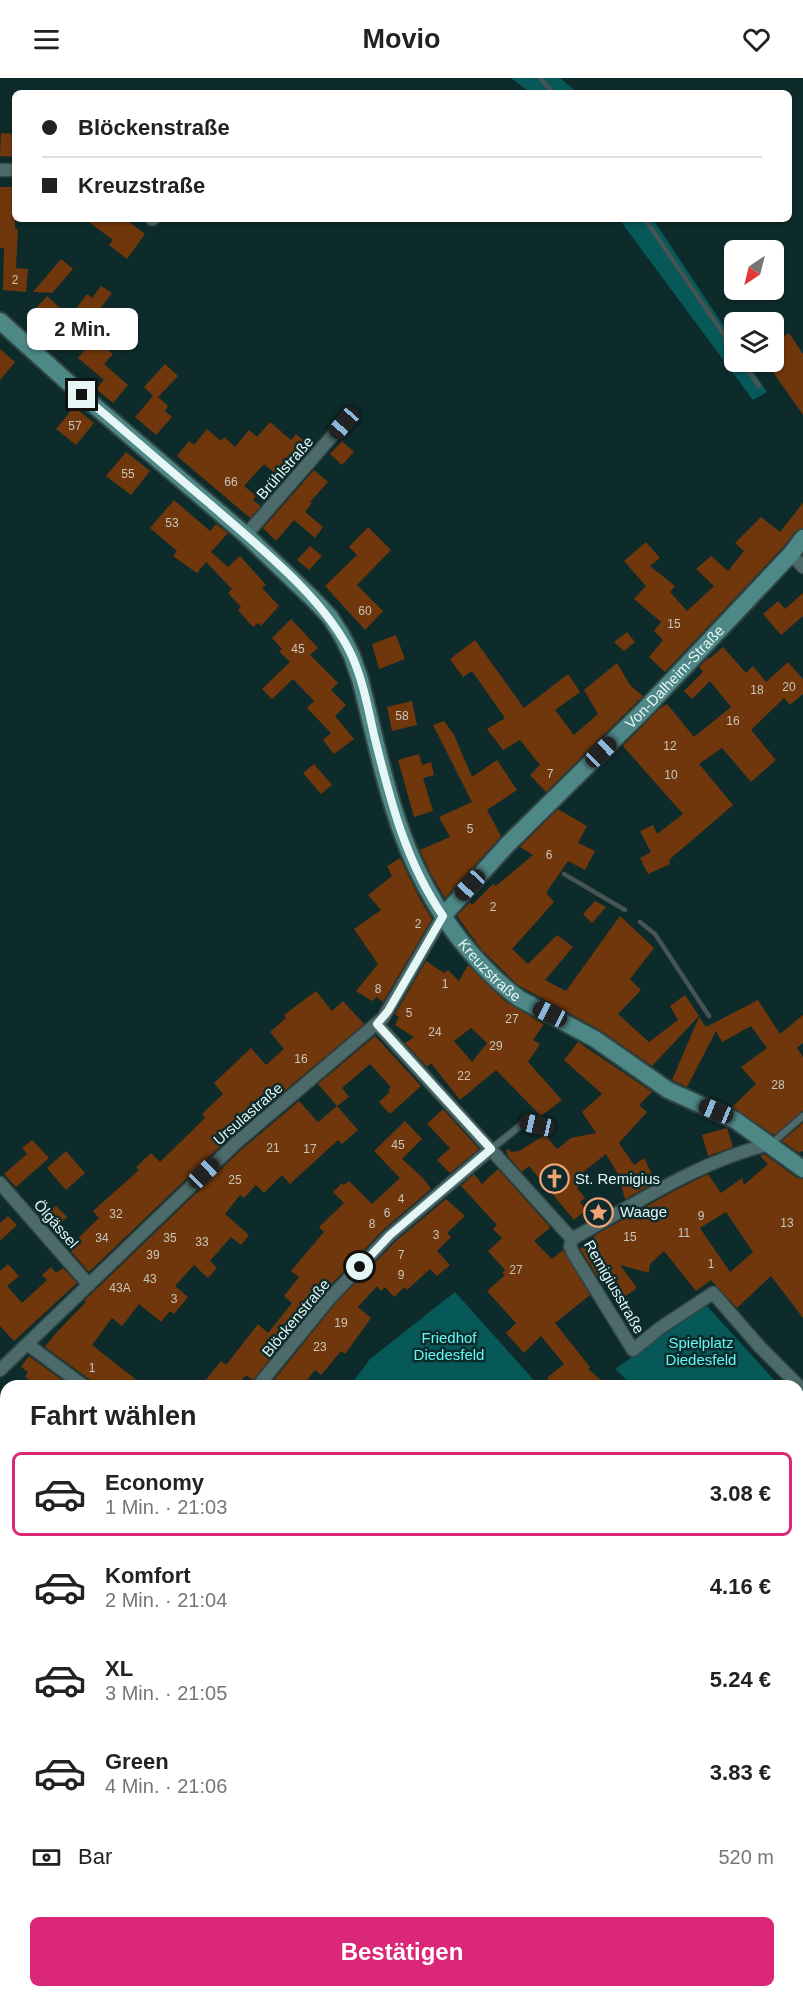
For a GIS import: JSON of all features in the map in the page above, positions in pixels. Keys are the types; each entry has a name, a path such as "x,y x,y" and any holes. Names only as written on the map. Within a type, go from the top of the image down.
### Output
{"street":[{"name":"Kreuzstraße","path":"0,321 246,536 313,598 330,617 352,656 360,679 402,838 422,881 443,916 484,968 508,991 595,1039 668,1090 735,1120 803,1169"},
{"name":"Brühlstraße","path":"246,536 346,420"},
{"name":"Von-Dalheim-Straße","path":"443,916 507,844 643,711 790,554 803,537"},
{"path":"790,554 803,567"},
{"name":"Ursulastraße","path":"0,1370 236,1143 377,1024 388,1011 443,916"},
{"name":"Remigiusstraße","path":"377,1024 572,1239"},
{"name":"Remigiusstraße","path":"770,1144 743,1150 684,1177 572,1239 570,1246 633,1350 660,1328 713,1293 760,1347 793,1380"},
{"name":"Blöckenstraße","path":"263,1380 330,1298 390,1235 491,1149"},
{"name":"Ölgässel","path":"0,1183 89,1285"},
{"path":"27,1344 76,1380"}],"lane":[{"path":"770,1144 803,1116"},
{"path":"491,1149 525,1122 549,1128"}],"green space":[{"path":"511,78 560,78 574,90 527,90"},
{"path":"621,222 655,222 724,326 724,361"},
{"path":"732,372 754,372 767,392 753,400"},
{"name":"Friedhof Diedesfeld","path":"455,1292 534,1380 354,1380 370,1359"},
{"name":"Spielplatz Diedesfeld","path":"706,1305 774,1380 627,1380 615,1369"}],"building":[{"path":"1,133 12,134 12,157 0,156"},
{"path":"0,187 12,187 12,222 15,222 15,229 18,229 16,268 28,269 26,292 3,290 4,248 0,248"},
{"path":"89,222 129,222 145,234 127,259 109,245 113,240"},
{"path":"61,259 73,269 52,293 33,292"},
{"path":"101,286 112,293 88,325 73,313 87,294 92,298"},
{"path":"47,296 76,323 59,341 30,315"},
{"path":"789,333 803,354 803,415 773,372 784,372 784,336"},
{"path":"94,338 113,354 104,364 128,385 113,403 96,389 104,380 78,358"},
{"path":"0,349 15,362 0,380"},
{"path":"165,364 178,376 158,397 168,406 165,411 172,417 156,435 135,417 153,396 144,387"},
{"path":"74,407 94,423 76,445 56,429"},
{"path":"270,422 291,440 296,434 311,447 283,480 264,464 244,486 256,496 253,500 261,506 250,518 177,456 189,441 194,445 207,429 221,441 224,437 235,447 249,430 257,437"},
{"path":"342,441 354,452 342,465 330,454"},
{"path":"126,452 150,471 131,495 106,476"},
{"path":"314,470 328,482 310,502 312,503 305,512 323,527 315,538 294,520 276,541 263,528"},
{"path":"174,500 210,531 216,524 228,533 211,552 228,567 240,556 266,585 262,588 279,606 261,626 258,623 253,627 238,610 241,607 228,593 232,589 206,562 197,573 173,556 177,551 150,528"},
{"path":"803,503 803,528 795,532 665,672 649,657 663,640 654,631 661,622 634,599 646,586 624,561 646,542 660,558 650,566 675,586 670,592 687,611 714,586 696,569 711,556 728,571 744,551 735,543 761,517 780,532"},
{"path":"368,527 391,550 357,585 383,611 365,630 325,586 357,555 349,547"},
{"path":"310,546 322,556 309,570 297,560"},
{"path":"803,593 803,616 781,635 763,614 778,601 785,609"},
{"path":"291,619 318,648 310,655 338,683 331,690 346,705 335,716 354,739 334,754 323,740 331,733 307,708 314,701 293,679 272,699 262,689 290,662 279,651 282,649 272,638"},
{"path":"627,632 635,642 624,651 614,642"},
{"path":"396,635 405,659 379,669 372,644"},
{"path":"475,640 524,708 568,674 580,692 555,710 574,735 598,714 584,690 617,663 630,685 643,696 546,792 530,775 540,765 520,740 503,750 487,729 505,718 472,671 463,677 450,659"},
{"path":"723,647 746,673 753,666 766,682 788,662 803,679 803,694 790,705 784,698 751,730 776,760 751,782 722,748 699,764 733,805 669,860 670,864 648,874 640,858 651,852 640,831 653,825 657,834 683,814 623,746 659,709 667,704 694,737 731,707 710,681 692,699 684,691 703,672 699,667"},
{"path":"412,701 417,725 392,731 387,707"},
{"path":"444,721 454,735 472,777 497,760 517,790 487,810 501,836 445,898 420,850 450,837 439,817 472,802 433,725"},
{"path":"419,754 422,765 431,762 434,775 423,778 433,811 414,817 398,760"},
{"path":"314,764 332,785 321,794 303,773"},
{"path":"558,809 587,826 578,843 595,851 585,870 568,861 546,893 554,902 512,949 528,964 557,935 573,947 545,980 566,991 620,916 654,948 630,979 641,990 618,1014 649,1042 678,1020 670,1006 685,995 699,1016 652,1066 600,1030 518,985 482,950 457,916 470,902 472,905 493,884 496,886 533,855 520,847"},
{"path":"400,858 432,919 383,1002 377,997 372,1001 356,991 378,964 354,929 381,910 368,895 392,876 387,866"},
{"path":"595,901 606,907 592,923 583,914"},
{"path":"426,961 444,973 448,970 459,981 468,965 505,1001 544,1024 533,1040 540,1044 528,1062 562,1100 541,1116 496,1070 460,1100 431,1063 427,1067 405,1043 414,1037 395,1025 399,1017 395,1014","holes":["471,1028 487,1043 472,1062 454,1041"]},
{"path":"316,991 332,1011 343,1001 364,1024 230,1137 89,1272 68,1248 99,1218 93,1211 139,1170 136,1167 151,1153 160,1162 205,1118 202,1114 223,1094 214,1083 251,1048 266,1065 284,1049 270,1032 286,1018 284,1015"},
{"path":"758,1000 780,1034 803,1015 803,1043 797,1048 803,1057 803,1111 774,1135 732,1107 756,1084 741,1067 767,1048 751,1026 722,1042 716,1031 687,1087 672,1080 699,1017 706,1027"},
{"path":"375,1036 421,1086 390,1114 379,1102 390,1092 388,1090 391,1087 370,1064 342,1088 349,1097 337,1106 318,1084"},
{"path":"578,1042 652,1092 639,1105 647,1112 619,1143 634,1165 644,1158 656,1182 625,1199 618,1174 606,1154 578,1176 583,1182 577,1188 585,1198 580,1202 586,1210 574,1220 529,1166 522,1172 508,1156 506,1150 519,1151 545,1135 557,1149 571,1138 596,1133 582,1112 602,1094 564,1060"},
{"path":"299,1101 318,1122 337,1106 358,1130 342,1144 338,1140 290,1184 282,1175 264,1193 256,1185 244,1198 240,1195 225,1214 249,1235 241,1245 231,1237 210,1261 217,1268 208,1278 194,1265 175,1286 188,1297 174,1314 170,1311 161,1322 139,1304 122,1326 112,1318 92,1345 136,1380 89,1380 45,1347 86,1302 84,1301 242,1149"},
{"path":"443,1109 479,1149 450,1173 437,1160 450,1148 427,1124"},
{"path":"405,1121 422,1139 402,1159 423,1178 431,1189 384,1229 324,1292 253,1380 246,1375 242,1380 206,1380 221,1361 226,1365 258,1324 268,1333 292,1303 284,1296 299,1277 291,1271 324,1232 319,1227 344,1203 333,1192 342,1183 344,1185 349,1181 372,1204 400,1178 374,1151"},
{"path":"803,1123 803,1151 799,1153 782,1141"},
{"path":"727,1128 733,1147 708,1156 702,1135"},
{"path":"32,1140 49,1158 16,1187 4,1174 27,1154 22,1148"},
{"path":"66,1151 85,1173 66,1190 47,1168"},
{"path":"764,1154 797,1178 803,1179 803,1318 771,1276 737,1308 711,1280 696,1291 664,1251 650,1264 649,1273 620,1265 637,1288 619,1301 605,1284 603,1285 580,1249 597,1234 708,1174 721,1193 742,1178 744,1185 768,1164 760,1156","holes":["726,1212 753,1252 730,1272 700,1228"]},
{"path":"498,1169 549,1226 550,1228 534,1241 552,1259 563,1250 590,1295 555,1323 590,1367 588,1369 601,1380 548,1380 547,1378 564,1364 541,1336 524,1353 506,1333 516,1323 487,1291 505,1275 502,1273 505,1270 488,1251 502,1238 493,1229 497,1225 461,1186 474,1174 482,1184"},
{"path":"446,1199 465,1216 447,1233 451,1237 437,1251 450,1265 437,1276 430,1269 407,1290 405,1287 394,1297 385,1287 381,1291 377,1286 358,1307 371,1318 345,1354 341,1351 321,1375 315,1370 307,1380 274,1380 336,1303 396,1241"},
{"path":"56,1206 67,1217 59,1225 48,1213"},
{"path":"8,1216 17,1225 0,1241 0,1223"},
{"path":"8,1264 19,1276 7,1286 22,1303 47,1280 42,1275 51,1267 56,1273 63,1268 77,1283 14,1341 0,1326 0,1271"},
{"path":"29,1356 62,1380 29,1380 25,1377 28,1372 21,1367"}],"waterway":[{"path":"540,78 550,90"},
{"path":"647,222 724,335"},
{"path":"749,372 759,386"},
{"path":"564,874 625,910"},
{"path":"640,922 655,934 709,1016"}],"place":[{"name":"St. Remigius","path":"554,1179"},
{"name":"Waage","path":"599,1212"}],"route":[{"path":"82,395 246,536 313,598 330,617 352,656 360,679 402,838 422,881 443,916 388,1011 377,1024 491,1149 390,1235 360,1267"}]}
